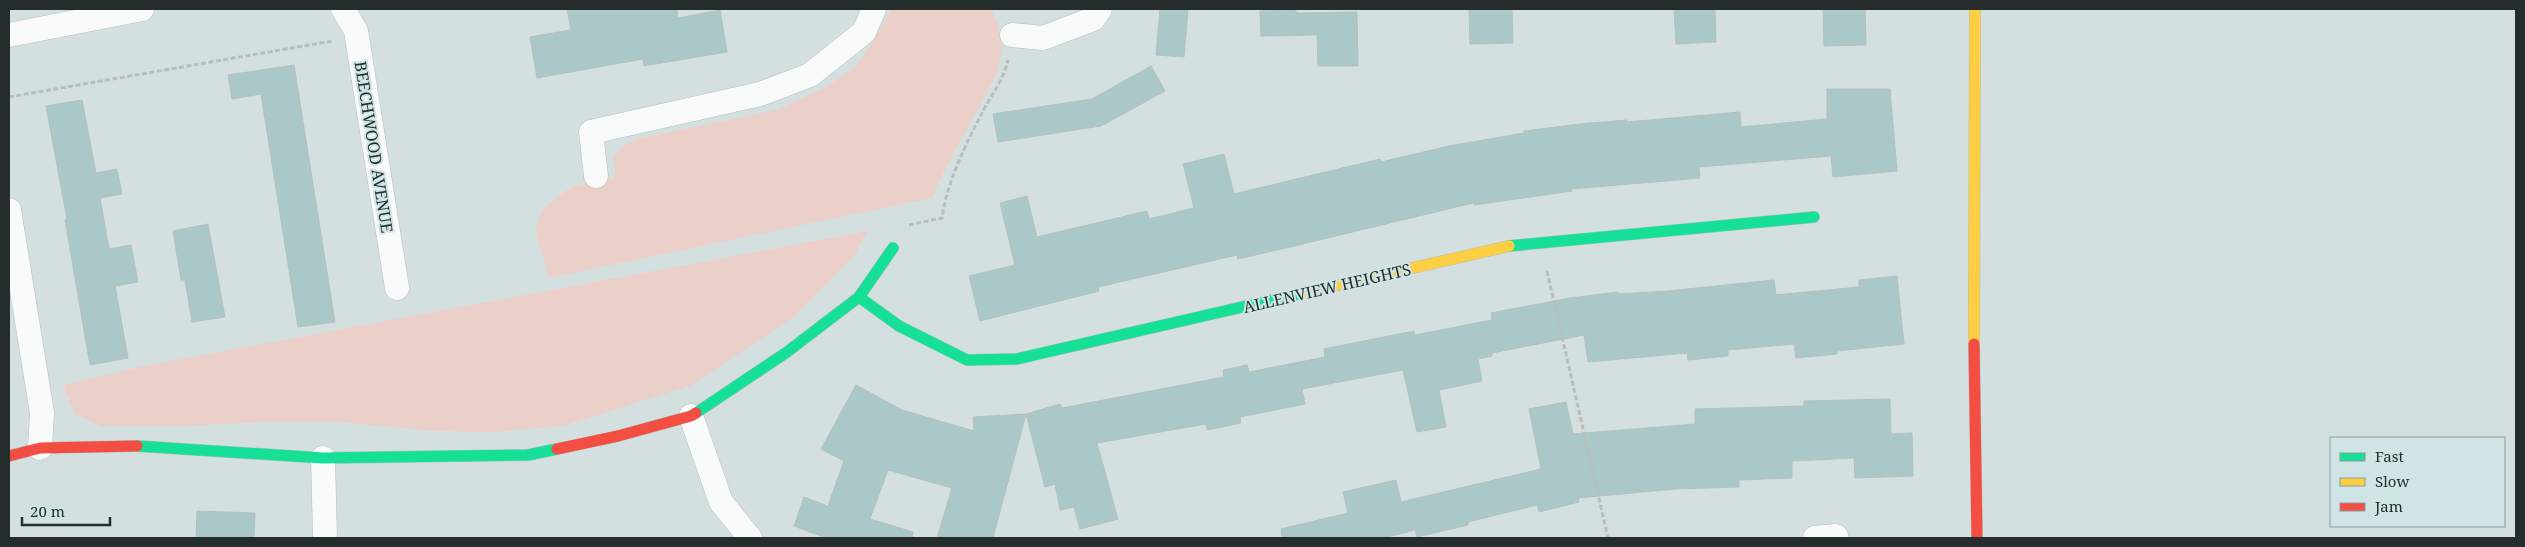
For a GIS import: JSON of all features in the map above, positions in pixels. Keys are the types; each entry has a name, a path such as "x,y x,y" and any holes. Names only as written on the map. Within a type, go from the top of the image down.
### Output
{"street":[{"path":"9,35 142,9"},
{"name":"BEECHWOOD AVENUE","path":"343,9 356,31 397,288"},
{"path":"596,176 591,132 760,94 810,75 864,32 874,9"},
{"path":"1012,35 1042,38 1093,18 1100,9"},
{"path":"1975,9 1973,311 1977,538"},
{"path":"9,210 42,413 40,448"},
{"name":"ALLENVIEW HEIGHTS","path":"859,297 898,326 967,360 1017,359 1508,246 1814,217"},
{"path":"9,456 40,448 127,445 324,458 528,455 618,436 691,416 787,352 859,297 893,248"},
{"path":"691,416 721,502 750,538"},
{"path":"324,458 325,538"}],"path":[{"path":"893,248 886,230 942,218 945,200 957,170 984,110 1006,71 1012,35"},
{"path":"9,97 357,37"},
{"path":"1540,244 1608,538"}],"shaded area":[{"path":"891,9 991,9 998,23 1002,47 998,72 941,177 932,198 549,278 535,231 542,210 562,193 575,186 615,177 613,157 621,148 635,139 777,110 826,87 855,67 874,40"},
{"path":"868,231 854,256 794,317 690,386 563,426 495,432 433,431 340,422 101,426 75,414 63,385 144,366"}],"building":[{"path":"567,9 677,9 678,18 720,10 727,52 644,66 643,59 537,78 530,37 571,30"},
{"path":"1160,9 1188,9 1184,57 1156,55"},
{"path":"1469,9 1512,9 1513,43 1470,44"},
{"path":"1674,9 1715,9 1716,42 1676,44"},
{"path":"1823,9 1865,9 1866,45 1824,46"},
{"path":"1296,10 1296,13 1357,12 1358,66 1318,66 1317,35 1261,36 1260,11"},
{"path":"294,65 335,322 298,327 261,94 232,99 228,75"},
{"path":"1151,66 1165,91 1101,126 998,142 993,114 1092,99"},
{"path":"1827,89 1890,89 1897,171 1833,177 1831,156 1699,167 1700,178 1571,189 1572,191 1474,205 1473,203 1238,259 1237,255 1098,287 1099,291 980,321 969,276 1015,265 1000,203 1027,196 1037,237 1147,211 1149,219 1194,208 1183,164 1224,154 1234,194 1380,159 1381,162 1449,146 1524,133 1524,131 1580,124 1627,120 1627,122 1740,112 1741,127 1827,119"},
{"path":"82,100 96,173 117,169 122,194 100,198 109,249 131,245 138,282 115,286 128,358 90,365 65,220 67,219 46,106"},
{"path":"208,224 225,317 192,322 185,280 181,280 173,231"},
{"path":"1897,276 1904,344 1837,351 1837,354 1796,358 1794,344 1728,350 1728,356 1688,360 1687,353 1588,362 1584,335 1492,353 1492,356 1478,359 1482,381 1439,390 1446,427 1417,432 1403,370 1302,389 1305,404 1240,417 1241,423 1207,430 1206,424 1097,443 1118,519 1080,529 1074,507 1060,510 1055,484 1045,487 1026,414 1060,404 1062,408 1224,377 1223,370 1247,365 1249,372 1325,357 1324,349 1414,331 1415,335 1492,320 1491,313 1570,298 1618,292 1619,294 1668,291 1774,280 1776,295 1859,287 1859,280"},
{"path":"856,385 902,410 974,431 973,417 1026,414 993,538 937,538 952,488 888,470 870,519 913,532 912,538 826,538 794,526 804,497 828,506 844,461 821,449"},
{"path":"1890,399 1891,434 1912,433 1913,476 1855,478 1854,458 1792,461 1792,478 1739,480 1739,487 1675,489 1578,498 1579,502 1539,512 1537,505 1468,522 1468,525 1417,537 1415,530 1383,538 1282,538 1281,529 1348,513 1343,492 1396,480 1401,502 1541,469 1529,409 1566,402 1573,434 1695,424 1695,409 1804,406 1804,401"},
{"path":"197,511 255,513 254,538 196,538"}],"traffic: fast":[{"path":"1509,246 1814,217"},
{"path":"696,413 787,352 859,297 893,248"},
{"path":"859,297 899,326 967,360 1017,359 1303,293"},
{"path":"137,446 323,458 528,455 557,449"}],"traffic: slow":[{"path":"1974,344 1975,9"},
{"path":"1303,293 1509,246"}],"traffic: jam":[{"path":"1974,344 1977,538"},
{"path":"557,449 618,436 696,413"},
{"path":"9,456 40,448 137,446"}]}
